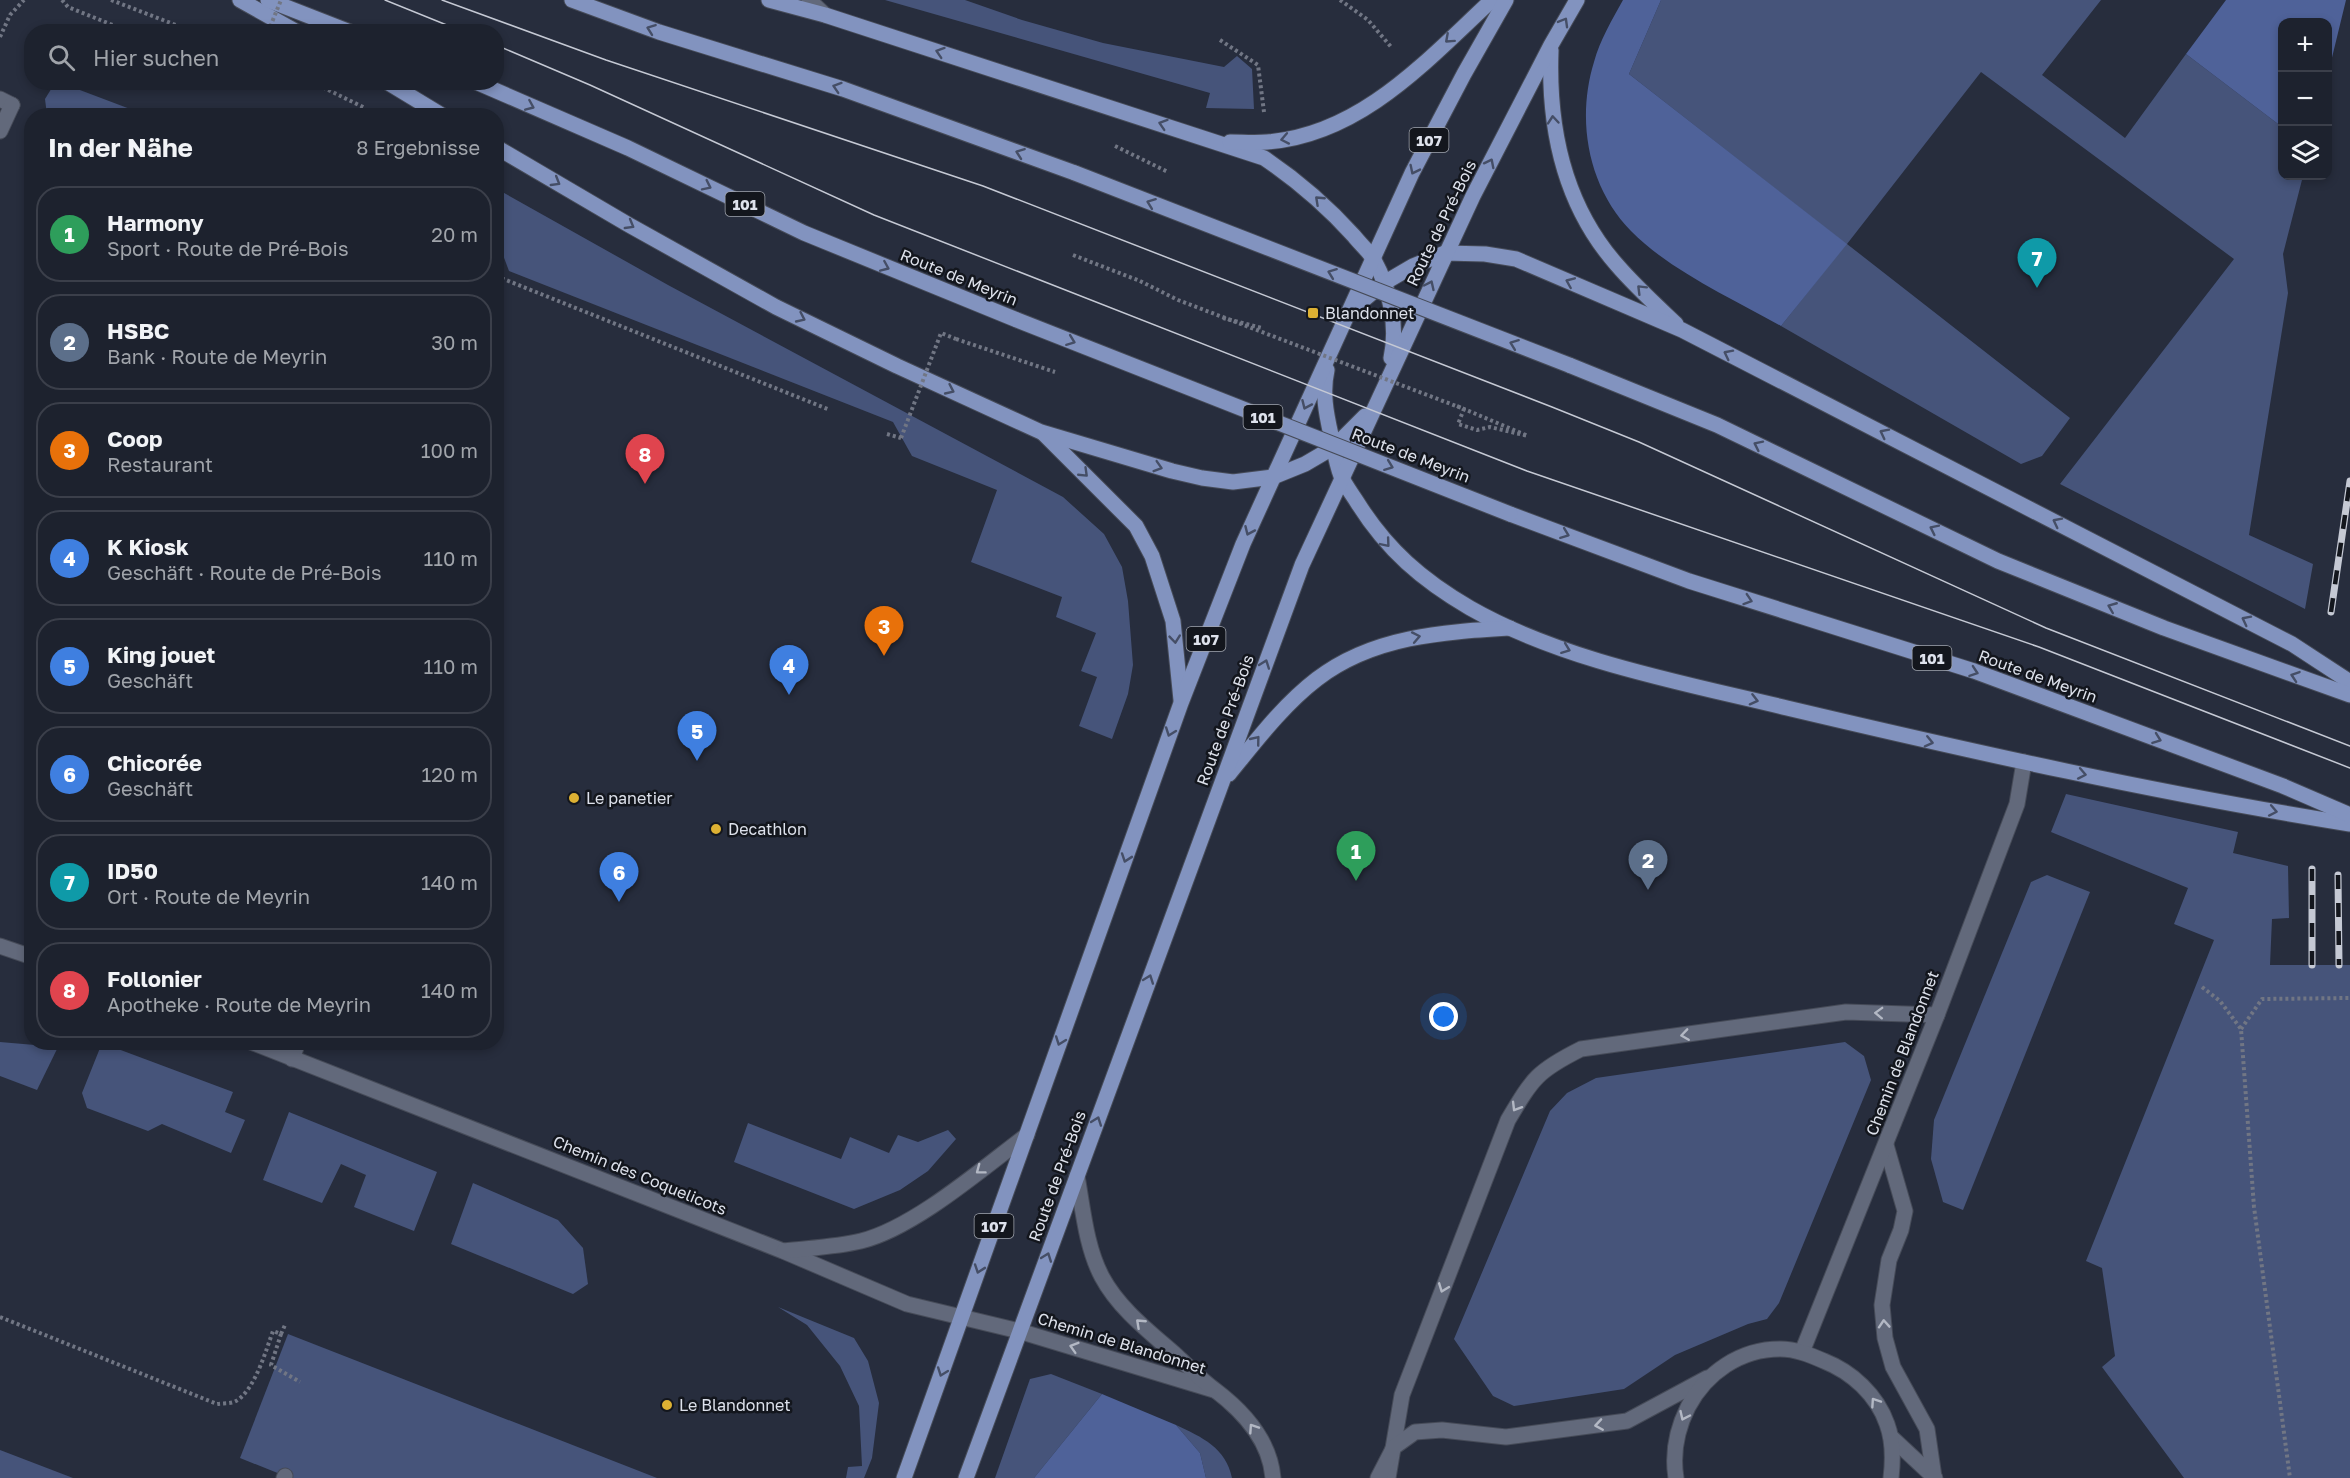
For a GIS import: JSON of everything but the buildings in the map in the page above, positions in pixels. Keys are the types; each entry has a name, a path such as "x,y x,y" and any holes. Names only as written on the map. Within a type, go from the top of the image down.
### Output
{"main road":[{"path":"240,0 283,24"},
{"path":"268,0 330,24"},
{"path":"572,0 659,32 843,89 1075,173 1569,365 1717,425 1998,561 2164,628 2286,674 2350,695"},
{"path":"769,0 825,15 1264,158 1317,197 1373,258 1384,283 1391,310 1394,344 1388,376"},
{"path":"1218,142 1267,142 1287,139 1342,122 1392,91 1492,0"},
{"name":"107","path":"904,1478 1181,703 1243,544 1418,162 1506,0"},
{"name":"Route de Pré-Bois","path":"966,1478 1219,785 1302,565 1445,253 1551,45 1577,0"},
{"path":"1551,45 1550,86 1554,131 1577,208 1616,265 1682,330"},
{"path":"400,90 430,108"},
{"name":"Route de Meyrin","path":"494,90 628,148 804,233 1017,320 1510,514 1689,581 1974,671 2283,786 2350,815"},
{"path":"504,152 639,231 776,307 1041,432 1202,478 1233,482 1273,477 1305,464 1334,447 1356,427 1375,404"},
{"path":"1342,327 1361,302 1384,283 1413,266 1445,253 1485,254 1516,259 1682,330 2292,644 2350,682"},
{"path":"1330,352 1325,379 1325,409 1334,447 1342,477 1372,526 1396,554 1428,581 1471,608 1512,628 1584,656 1651,675 1931,742 2284,813 2350,824"},
{"path":"1041,432 1136,526 1152,556 1173,621 1181,703"},
{"path":"1219,785 1268,725 1317,679 1349,659 1408,638 1444,632 1512,628"}],"street":[{"path":"809,0 825,15"},
{"path":"0,132 6,102"},
{"name":"Chemin de Blandonnet","path":"1802,1352 1857,1210 1886,1145 2017,804 2024,762"},
{"path":"0,946 24,954"},
{"path":"1388,1478 1402,1395 1508,1120 1531,1082 1550,1065 1581,1050 1846,1012 1937,1015"},
{"name":"Chemin des Coquelicots","path":"270,1050 783,1251 907,1304 1019,1331"},
{"path":"292,1059 295,1050"},
{"path":"783,1251 861,1241 887,1232 961,1185 1027,1135"},
{"path":"1886,1145 1905,1211 1901,1230 1889,1260 1882,1305 1885,1338 1893,1368 1927,1429 1935,1477"},
{"name":"Chemin de Blandonnet","path":"1077,1176 1093,1256 1102,1278 1135,1319 1230,1401 1253,1426 1268,1455 1273,1478"},
{"name":"Chemin de Blandonnet","path":"1019,1331 1215,1390"},
{"path":"1378,1478 1394,1447 1415,1432 1426,1430 1506,1437 1627,1421 1709,1377 1731,1362 1762,1351 1780,1349 1802,1352 1835,1365 1854,1377 1877,1403 1887,1422 1890,1437 1891,1478"},
{"path":"1676,1478 1674,1457 1682,1420 1709,1377"},
{"path":"1890,1437 1935,1477"}],"path":[{"path":"0,37 10,15 24,0"},
{"path":"62,0 68,7 110,24"},
{"path":"111,0 173,24"},
{"path":"271,24 281,0"},
{"path":"1340,0 1368,20 1392,49"},
{"path":"1220,40 1258,65 1264,107"},
{"path":"329,90 366,108"},
{"path":"1073,255 1140,281 1178,300 1223,318 1457,406 1528,436 1490,427 1477,430 1458,424 1464,409 1457,406"},
{"path":"504,279 830,410"},
{"path":"1223,318 1262,328"},
{"path":"887,434 901,438 941,333 1020,361"},
{"path":"2202,987 2220,1001 2241,1029 2254,1207 2290,1478"},
{"path":"2241,1029 2262,999 2350,998"},
{"path":"0,1317 217,1404 235,1402 246,1392 260,1368 273,1330 281,1334"},
{"path":"285,1325 271,1365 300,1382"}],"shaded area":[{"path":"885,0 965,0 1022,20 1103,43 1224,67 1237,56 1252,69 1254,109 1206,108 1210,93"},
{"path":"1623,0 1661,0 1629,74 1847,244 1781,326 1702,283 1646,245 1616,213 1605,194 1590,152 1586,129 1586,107 1597,54"},
{"path":"1661,0 2101,0 2042,75 2125,138 2186,54 2278,124 2278,180 2302,180 2283,254 2288,293 2249,535 2313,564 2305,609 2060,484 2234,259 1981,72 1847,244 2070,418 2042,456 2021,464 1781,326 1846,244 1629,74"},
{"path":"2226,0 2346,0 2332,58 2332,18 2278,18 2278,124 2186,54"},
{"path":"51,90 80,90 127,108 46,108 45,99"},
{"path":"504,193 668,285 1063,497 1104,534 1122,567 1128,601 1133,665 1128,694 1112,739 1079,726 1097,677 1081,671 1096,633 1056,617 1062,597 971,562 997,490 912,456 893,422 509,271 504,258"},
{"path":"2066,794 2238,832 2233,853 2288,866 2289,918 2272,919 2270,965 2350,965 2350,1478 2184,1478 2102,1367 2115,1356 2102,1268 2086,1261 2214,940 2174,924 2188,888 2051,832"},
{"path":"2047,875 2090,892 1963,1210 1943,1202 1931,1159 1934,1120 2031,882"},
{"path":"0,1042 24,1044 24,1050 57,1050 37,1090 0,1076"},
{"path":"1845,1042 1864,1056 1871,1080 1779,1303 1767,1319 1748,1324 1675,1355 1624,1389 1514,1406 1493,1396 1454,1339 1550,1111 1567,1093 1596,1078"},
{"path":"99,1050 121,1050 233,1092 225,1112 245,1120 231,1153 162,1124 148,1131 87,1108 82,1093"},
{"path":"289,1112 437,1172 414,1231 354,1207 366,1175 341,1164 322,1203 263,1180"},
{"path":"748,1123 841,1159 850,1137 889,1153 898,1135 918,1142 948,1130 956,1139 928,1171 900,1190 854,1209 734,1162"},
{"path":"473,1183 558,1220 583,1248 588,1284 573,1294 451,1244"},
{"path":"778,1307 854,1338 868,1361 879,1403 872,1458 864,1478 846,1478 848,1467 862,1466 859,1406 840,1366 807,1325"},
{"path":"288,1334 657,1478 290,1478 240,1458"},
{"path":"1051,1374 1102,1394 1034,1478 995,1478 1030,1379"},
{"path":"1102,1394 1176,1425 1200,1453 1206,1478 1034,1478"},
{"path":"1176,1425 1212,1445 1224,1459 1232,1478 1206,1478 1200,1453"},
{"path":"0,1450 73,1478 0,1478"}],"tram line":[{"path":"385,0 444,24"},
{"path":"442,0 606,60 983,186 1552,407 1639,442 2046,628 2350,746"},
{"path":"504,48 590,85 874,215 1527,471 2039,647 2350,768"}],"railway":[{"path":"2331,612 2350,481"},
{"path":"2312,869 2312,965"},
{"path":"2338,875 2339,965"}],"place":[{"name":"ID50","path":"2037,288"},
{"name":"Blandonnet","path":"1313,313"},
{"name":"Follonier","path":"645,484"},
{"name":"Coop","path":"884,656"},
{"name":"K Kiosk","path":"789,695"},
{"name":"King jouet","path":"697,761"},
{"name":"Le panetier","path":"574,798"},
{"name":"Decathlon","path":"716,829"},
{"name":"Harmony","path":"1356,881"},
{"name":"HSBC","path":"1648,890"},
{"name":"Chicorée","path":"619,902"},
{"name":"Le Blandonnet","path":"667,1405"}]}
